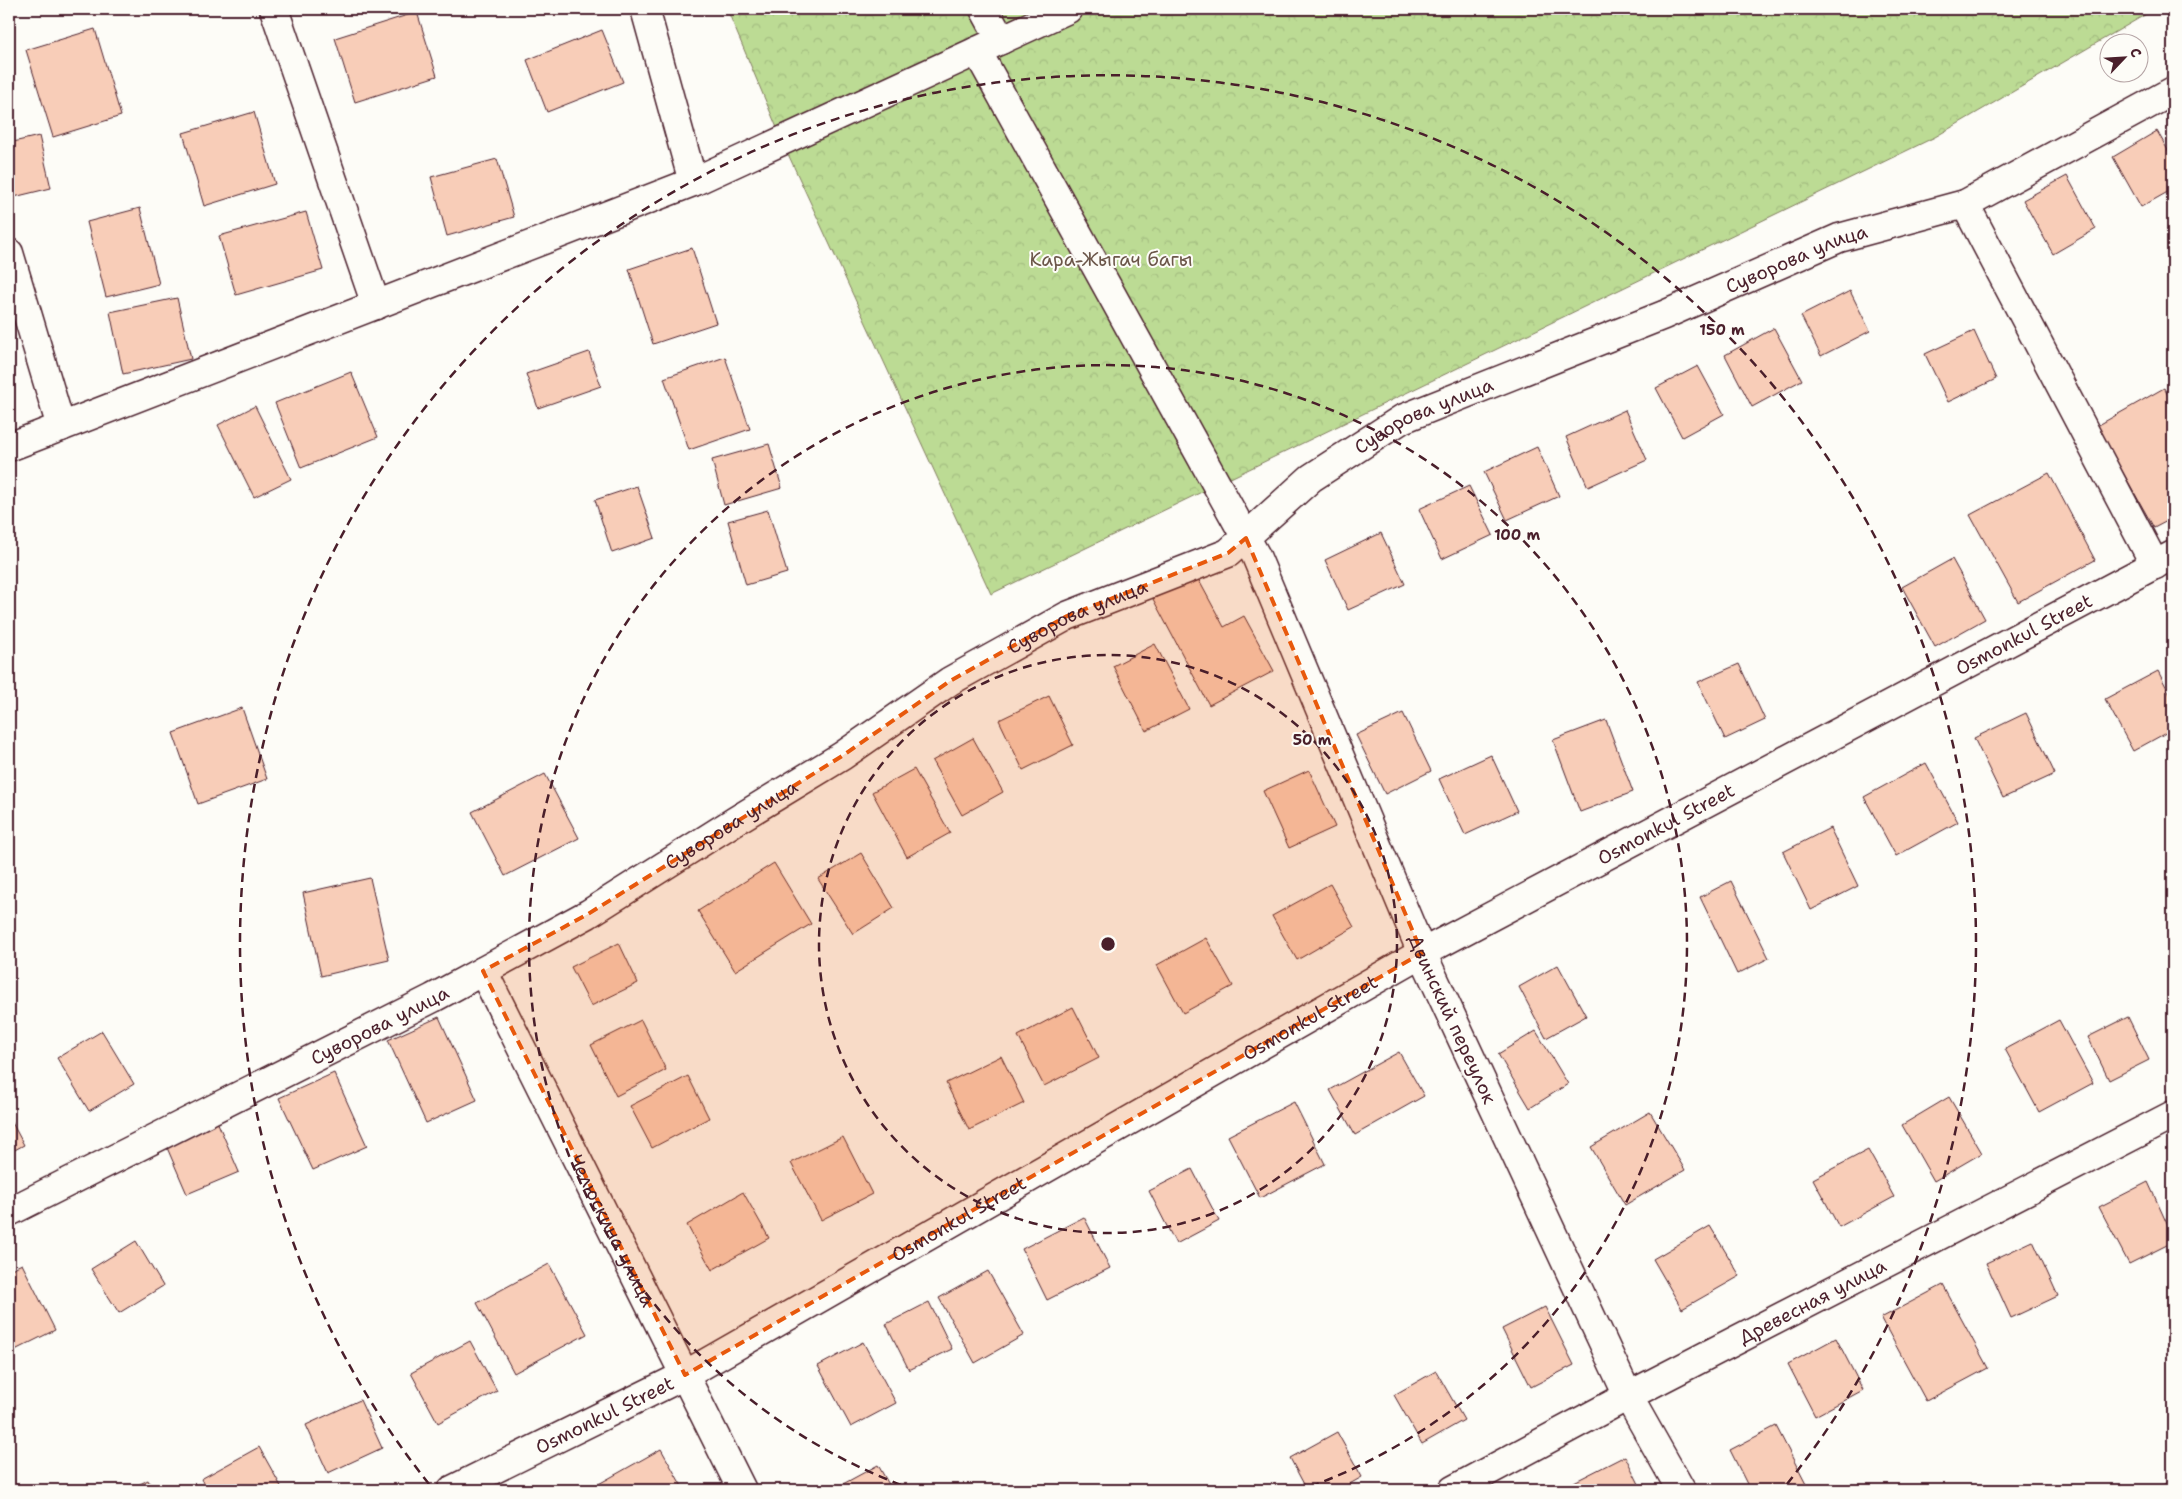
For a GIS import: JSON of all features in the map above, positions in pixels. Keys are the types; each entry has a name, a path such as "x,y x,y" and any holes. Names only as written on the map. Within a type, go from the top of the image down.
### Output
{"street":[{"path":"274,9 376,305"},
{"path":"645,9 693,182"},
{"name":"Двинский переулок","path":"984,9 989,45 1256,556 1422,954 1628,1396 1681,1490"},
{"path":"9,447 693,182 1068,9"},
{"name":"Суворова улица","path":"9,1212 482,971 588,914 735,820 842,756 950,681 1067,616 1228,553 1311,478 1402,419 1664,315 1840,238 1965,204 2173,90"},
{"path":"1965,204 2164,560"},
{"path":"9,253 61,427"},
{"name":"Osmonkul Street","path":"452,1490 685,1375 1422,954 2164,560"},
{"name":"Челюскина улица","path":"482,971 742,1490"},
{"name":"Древесная улица","path":"1454,1490 1628,1396 2173,1115"}],"highlighted area":[{"path":"1246,538 1422,953 685,1375 483,971 588,914 842,756 950,681 1067,616 1228,553"}],"green space":[{"name":"Кара-Жыгач багы","path":"727,9 2155,9 2115,32 2100,32 2100,41 1935,137 991,594 788,154"}],"building":[{"path":"417,12 437,76 355,102 335,38"},
{"path":"95,29 121,116 53,137 26,50"},
{"path":"602,30 623,82 547,112 527,60"},
{"path":"254,112 275,184 204,206 183,133"},
{"path":"2157,131 2173,159 2173,189 2141,207 2113,157"},
{"path":"39,136 51,188 14,197 9,175 9,143"},
{"path":"497,159 514,217 447,236 431,177"},
{"path":"2067,176 2096,229 2053,254 2023,200"},
{"path":"140,208 159,284 106,297 87,222"},
{"path":"306,212 323,270 236,295 219,236"},
{"path":"692,248 716,323 653,344 629,269"},
{"path":"1850,291 1870,331 1821,356 1801,316"},
{"path":"177,298 191,359 123,374 110,312"},
{"path":"1774,328 1802,380 1752,407 1725,355"},
{"path":"1974,331 1996,379 1948,402 1925,354"},
{"path":"589,352 601,386 538,408 526,374"},
{"path":"725,357 750,429 689,450 664,378"},
{"path":"1698,366 1724,414 1682,437 1656,388"},
{"path":"351,372 378,437 301,468 275,403"},
{"path":"2164,388 2173,404 2173,518 2154,528 2097,426"},
{"path":"255,406 291,479 254,497 218,425"},
{"path":"1625,410 1647,460 1588,487 1566,437"},
{"path":"769,444 782,488 724,505 712,460"},
{"path":"1537,447 1559,496 1507,520 1484,472"},
{"path":"2049,473 2095,560 2018,602 1970,515"},
{"path":"637,486 655,538 612,553 595,500"},
{"path":"1469,486 1493,535 1442,559 1419,509"},
{"path":"768,510 787,573 746,585 728,521"},
{"path":"1381,533 1405,584 1348,610 1325,560"},
{"path":"1952,559 1985,619 1935,647 1902,587"},
{"path":"1196,575 1224,627 1244,616 1274,671 1209,705 1153,599"},
{"path":"1155,644 1189,709 1146,731 1113,666"},
{"path":"1739,664 1765,720 1725,739 1698,682"},
{"path":"2158,671 2173,700 2173,729 2133,751 2105,699"},
{"path":"1049,696 1073,745 1023,770 999,720"},
{"path":"242,708 267,779 198,804 173,733"},
{"path":"1403,713 1431,771 1385,794 1356,735"},
{"path":"2026,713 2055,774 2003,798 1974,738"},
{"path":"1606,720 1633,792 1580,812 1553,740"},
{"path":"973,738 1003,792 962,815 932,761"},
{"path":"1491,755 1517,811 1465,835 1439,779"},
{"path":"1926,763 1958,822 1896,856 1864,797"},
{"path":"914,769 950,833 907,857 872,792"},
{"path":"1309,770 1335,827 1289,848 1263,791"},
{"path":"545,774 579,838 505,876 472,812"},
{"path":"1830,828 1858,886 1811,910 1783,852"},
{"path":"861,853 894,908 853,934 818,879"},
{"path":"774,863 811,924 735,971 698,911"},
{"path":"370,878 389,960 321,976 303,893"},
{"path":"1731,881 1769,958 1737,974 1700,897"},
{"path":"1330,884 1354,927 1297,960 1272,916"},
{"path":"1206,938 1233,986 1183,1013 1157,965"},
{"path":"619,943 638,983 591,1006 571,967"},
{"path":"1558,965 1586,1016 1546,1038 1519,987"},
{"path":"1073,1007 1099,1058 1044,1086 1018,1036"},
{"path":"439,1017 477,1100 426,1123 388,1040"},
{"path":"2128,1017 2149,1060 2109,1080 2088,1037"},
{"path":"641,1020 666,1070 616,1096 591,1045"},
{"path":"2059,1020 2093,1083 2039,1112 2005,1049"},
{"path":"102,1031 134,1084 89,1111 57,1058"},
{"path":"1536,1031 1568,1084 1530,1108 1498,1054"},
{"path":"1399,1052 1424,1096 1355,1135 1330,1090"},
{"path":"1001,1056 1024,1103 969,1130 946,1083"},
{"path":"334,1073 367,1146 313,1170 279,1098"},
{"path":"688,1076 709,1118 652,1148 630,1106"},
{"path":"1949,1097 1982,1153 1934,1181 1902,1125"},
{"path":"1294,1102 1325,1164 1260,1198 1228,1136"},
{"path":"1650,1112 1685,1170 1625,1205 1591,1147"},
{"path":"9,1117 24,1145 9,1153"},
{"path":"217,1121 239,1172 187,1194 165,1143"},
{"path":"843,1137 872,1194 821,1220 791,1163"},
{"path":"1868,1150 1894,1197 1839,1227 1813,1179"},
{"path":"1192,1169 1219,1221 1176,1244 1149,1191"},
{"path":"2148,1182 2173,1237 2173,1242 2129,1264 2099,1207"},
{"path":"743,1192 769,1238 712,1270 687,1225"},
{"path":"1084,1217 1110,1268 1047,1300 1022,1249"},
{"path":"1710,1226 1740,1276 1682,1309 1653,1259"},
{"path":"136,1241 163,1286 119,1313 91,1269"},
{"path":"2033,1241 2058,1296 2011,1318 1986,1263"},
{"path":"22,1264 55,1330 9,1353 9,1270"},
{"path":"549,1264 587,1334 514,1373 477,1303"},
{"path":"988,1271 1024,1335 975,1363 939,1298"},
{"path":"1943,1285 1988,1368 1926,1401 1881,1318"},
{"path":"929,1302 952,1349 909,1370 886,1324"},
{"path":"1545,1307 1574,1365 1531,1387 1502,1329"},
{"path":"1836,1338 1863,1390 1815,1416 1788,1364"},
{"path":"470,1341 497,1391 438,1423 411,1373"},
{"path":"863,1342 896,1403 851,1427 818,1366"},
{"path":"1436,1371 1464,1420 1422,1444 1394,1395"},
{"path":"360,1400 382,1448 328,1473 306,1425"},
{"path":"1776,1426 1809,1490 1750,1490 1730,1450"},
{"path":"1337,1432 1362,1477 1339,1490 1307,1490 1290,1458"},
{"path":"259,1447 283,1490 207,1490 201,1479"},
{"path":"661,1449 684,1490 588,1490"},
{"path":"1625,1456 1642,1490 1578,1490 1574,1482"},
{"path":"878,1465 892,1490 832,1490"},
{"path":"148,1480 153,1490 128,1490"},
{"path":"2173,1480 2173,1490 2154,1490"}]}
